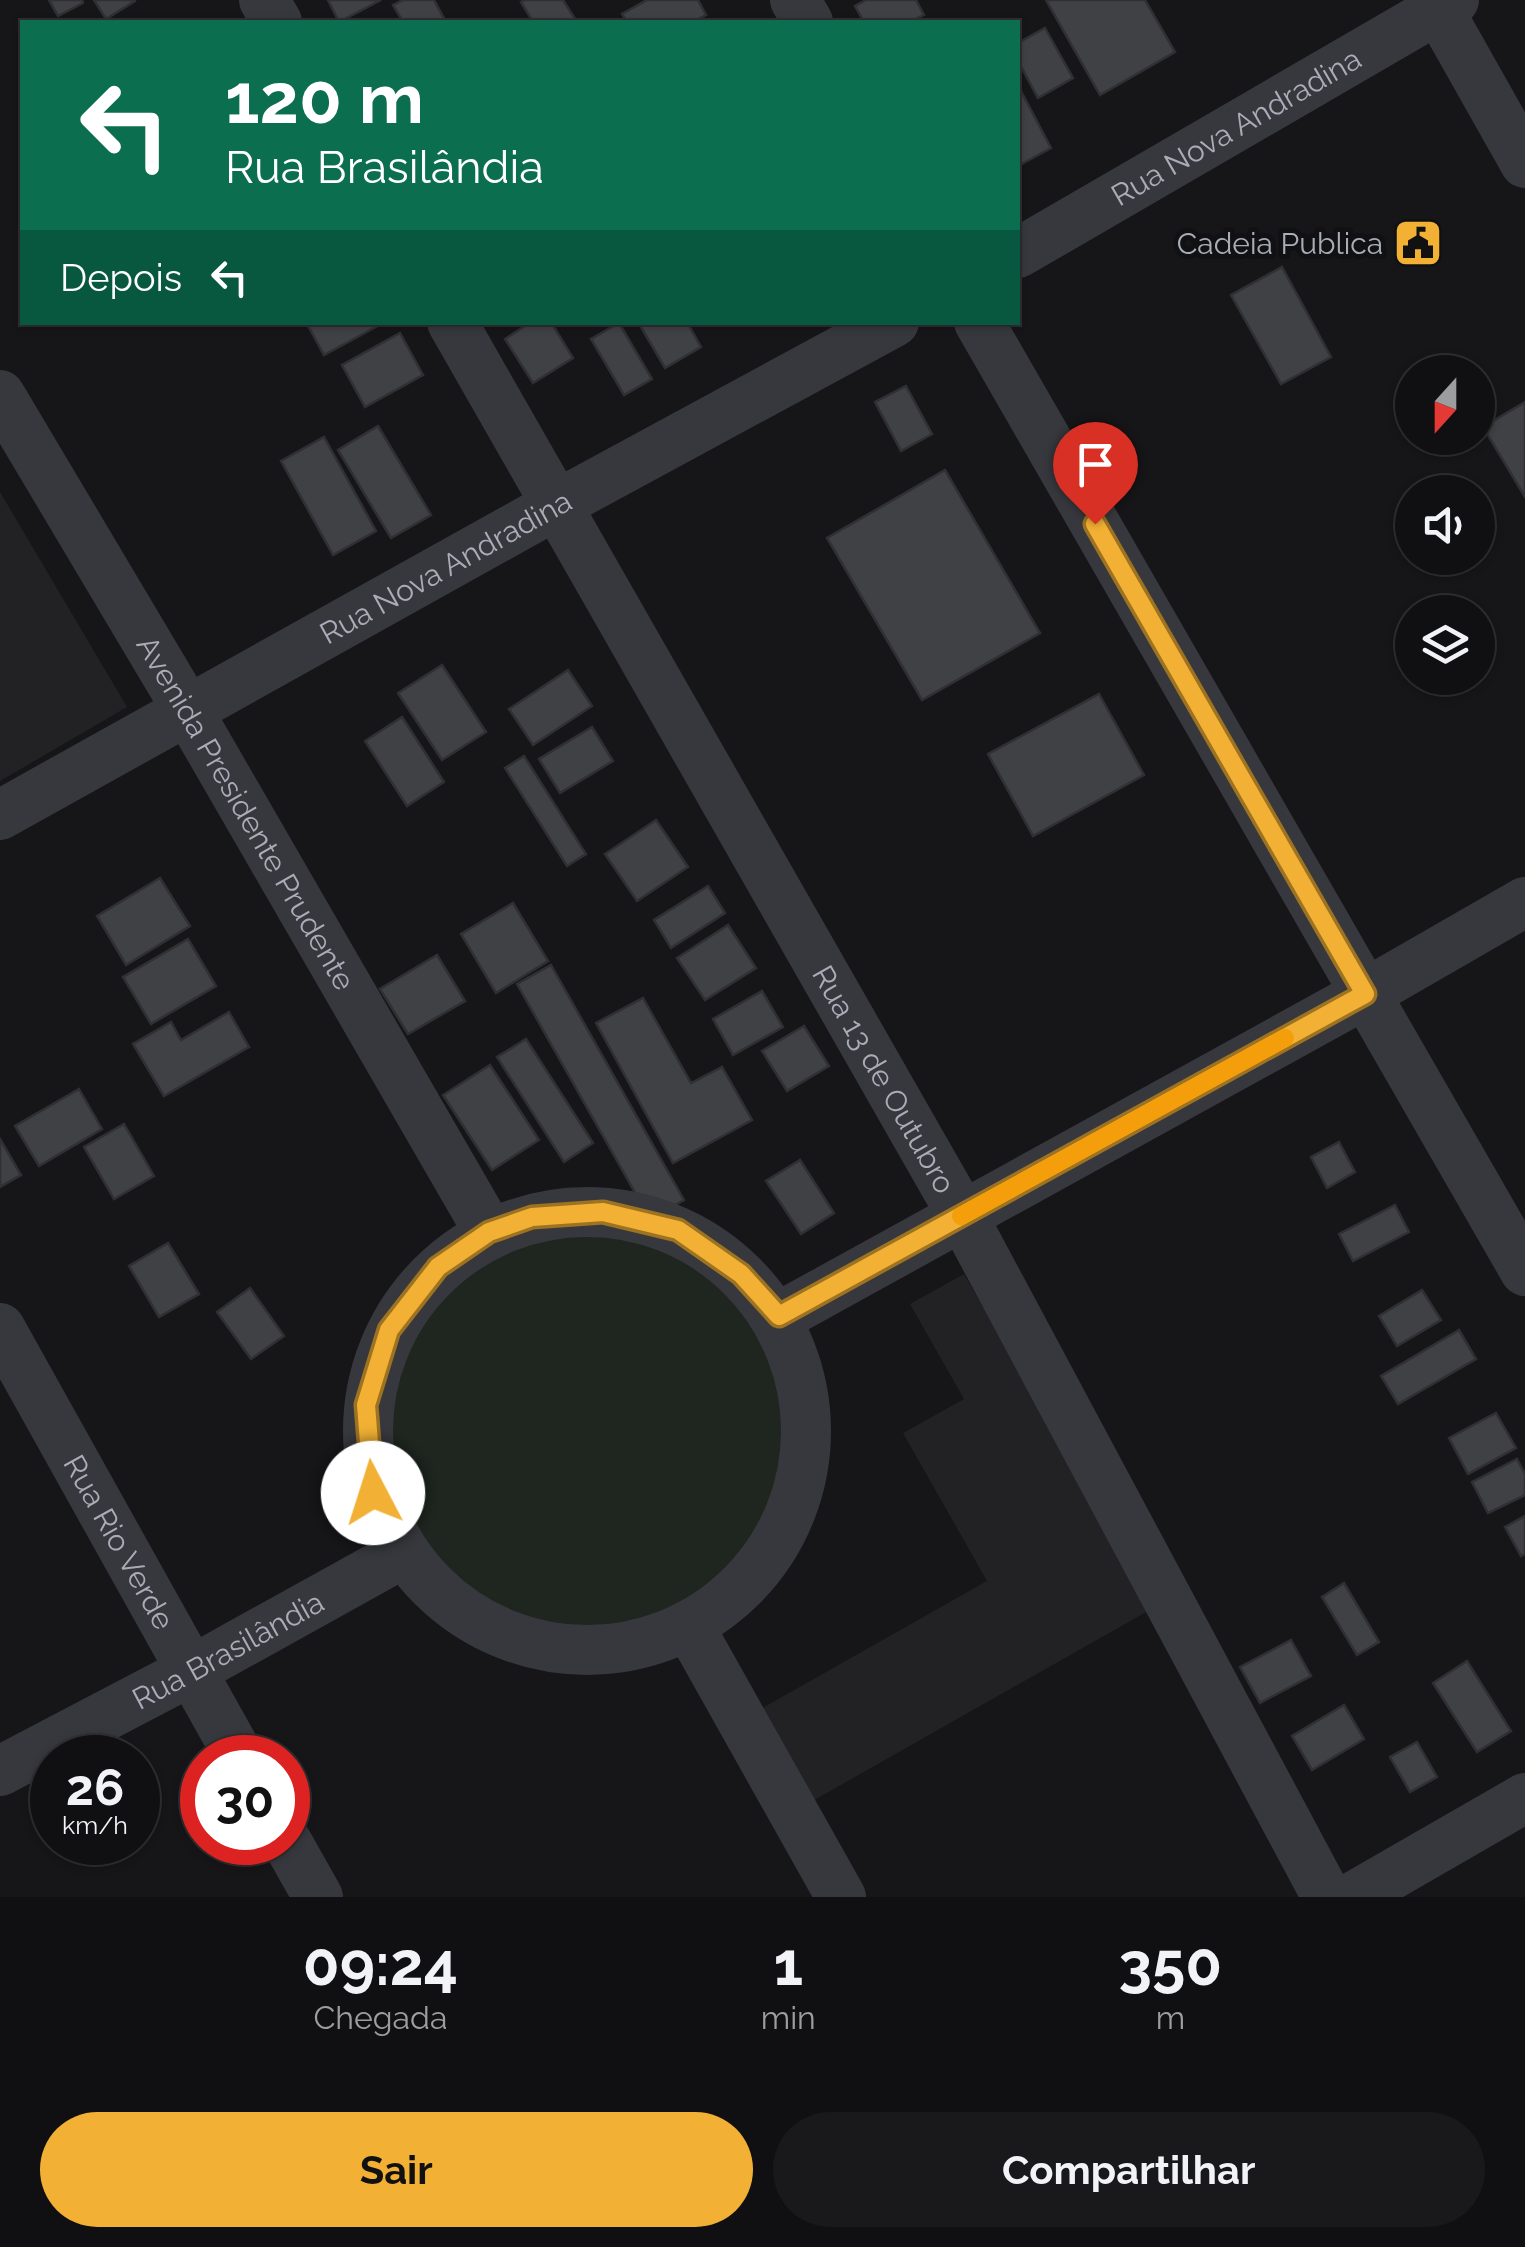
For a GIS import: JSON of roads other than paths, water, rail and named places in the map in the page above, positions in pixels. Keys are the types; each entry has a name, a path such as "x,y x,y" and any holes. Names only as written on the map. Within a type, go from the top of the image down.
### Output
{"street":[{"path":"1441,3 1525,163"},
{"name":"Rua Nova Andradina","path":"1020,252 1441,3"},
{"name":"Rua 13 de Outubro","path":"454,325 962,1215 1328,1897"},
{"name":"Rua Nova Andradina","path":"0,816 558,504 888,325"},
{"path":"981,325 1525,1272"},
{"name":"Avenida Presidente Prudente","path":"0,395 188,710 489,1232"},
{"path":"779,1316 1525,902"},
{"path":"603,1212 678,1230 741,1274 779,1316 804,1388 808,1443 787,1526 741,1591 690,1628 610,1652 520,1642 446,1602 402,1554 373,1493 366,1405 389,1330 438,1267 489,1232 532,1217 603,1212"},
{"name":"Rua Rio Verde","path":"0,1328 227,1735"},
{"name":"Rua Brasilândia","path":"0,1771 192,1671 402,1554"},
{"path":"690,1628 841,1897"},
{"path":"1353,1897 1525,1798"},
{"path":"300,1865 318,1897"}],"place":[{"name":"Cadeia Publica","path":"1418,243"}]}
